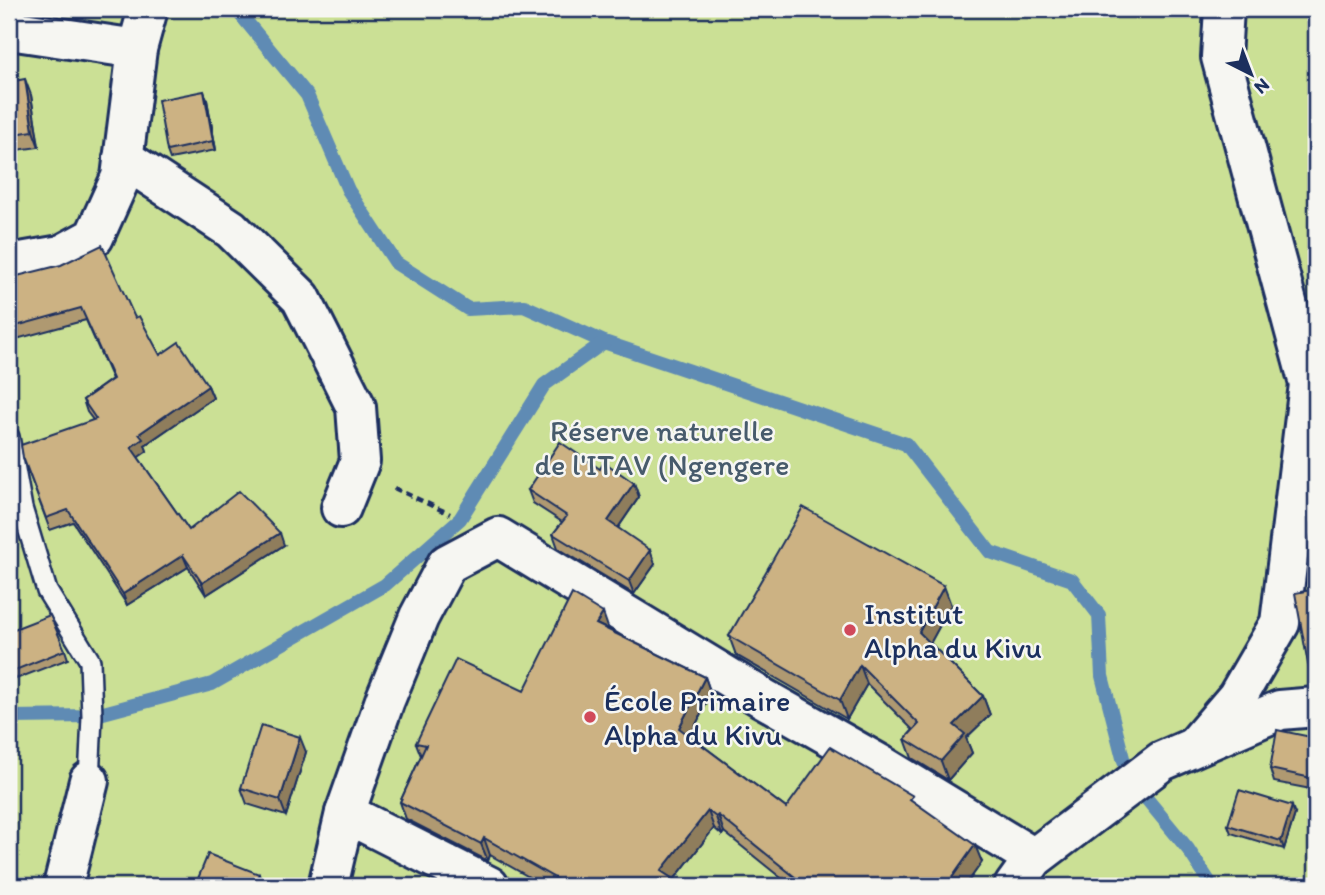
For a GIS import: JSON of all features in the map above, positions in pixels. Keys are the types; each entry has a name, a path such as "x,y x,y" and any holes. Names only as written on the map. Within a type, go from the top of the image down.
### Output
{"street":[{"path":"9,264 61,255 94,237 121,177 137,49 148,9"},
{"path":"1179,754 1237,697 1280,623 1310,384 1221,57 1224,9"},
{"path":"9,30 137,49"},
{"path":"123,158 231,229 301,298 356,407 360,461 341,508"},
{"path":"328,886 345,813 385,700 419,617 447,564 498,537 761,697 881,765 1024,872 1104,804 1179,754 1280,710 1316,707"},
{"path":"63,886 89,781"},
{"path":"345,813 489,886"}],"lane":[{"path":"9,437 22,508 47,591 89,661 92,716 89,781"}],"path":[{"path":"360,461 391,487 460,519"}],"green space":[{"name":"Réserve naturelle de l'ITAV (Ngengere","path":"9,9 1316,9 1316,886 9,886"}],"building":[{"path":"25,79 33,131 9,135 9,82"},
{"path":"204,91 213,141 167,151 158,100"},
{"path":"102,245 135,318 139,316 160,355 179,342 208,386 139,434 143,439 131,447 189,530 239,491 280,533 202,583 183,555 123,594 68,510 46,518 23,457 21,445 96,419 83,400 113,379 81,308 9,328 9,278 61,265"},
{"path":"560,442 600,469 604,462 634,483 608,521 650,550 629,581 553,534 567,516 528,490"},
{"path":"803,507 944,586 919,632 983,696 954,725 965,734 941,761 905,739 919,724 860,665 840,700 729,636"},
{"path":"1316,589 1316,663 1308,664 1295,593"},
{"path":"572,594 603,613 596,624 705,677 679,728 786,808 830,747 913,796 910,799 975,845 946,886 798,886 801,882 718,815 716,817 708,811 661,871 684,886 569,886 484,838 481,844 400,802 426,745 416,743 456,659 524,691"},
{"path":"50,615 65,650 13,671 9,661 9,631"},
{"path":"261,725 300,737 280,800 241,788"},
{"path":"1277,730 1316,738 1316,779 1270,769"},
{"path":"1239,790 1292,806 1281,841 1228,825"},
{"path":"208,854 259,874 254,886 195,886"},
{"path":"1087,878 1104,886 1083,886"}],"waterway":[{"path":"236,9 307,95 348,190 396,263 468,309 524,306 604,342 906,444 990,552 1072,580 1099,615 1102,676 1123,758 1132,781 1188,849 1212,886"},
{"path":"9,717 92,716 212,684 385,585 460,519 544,385 604,342"}],"place":[{"name":"Institut Alpha du Kivu","path":"850,630"},
{"name":"École Primaire Alpha du Kivu","path":"590,717"}]}
